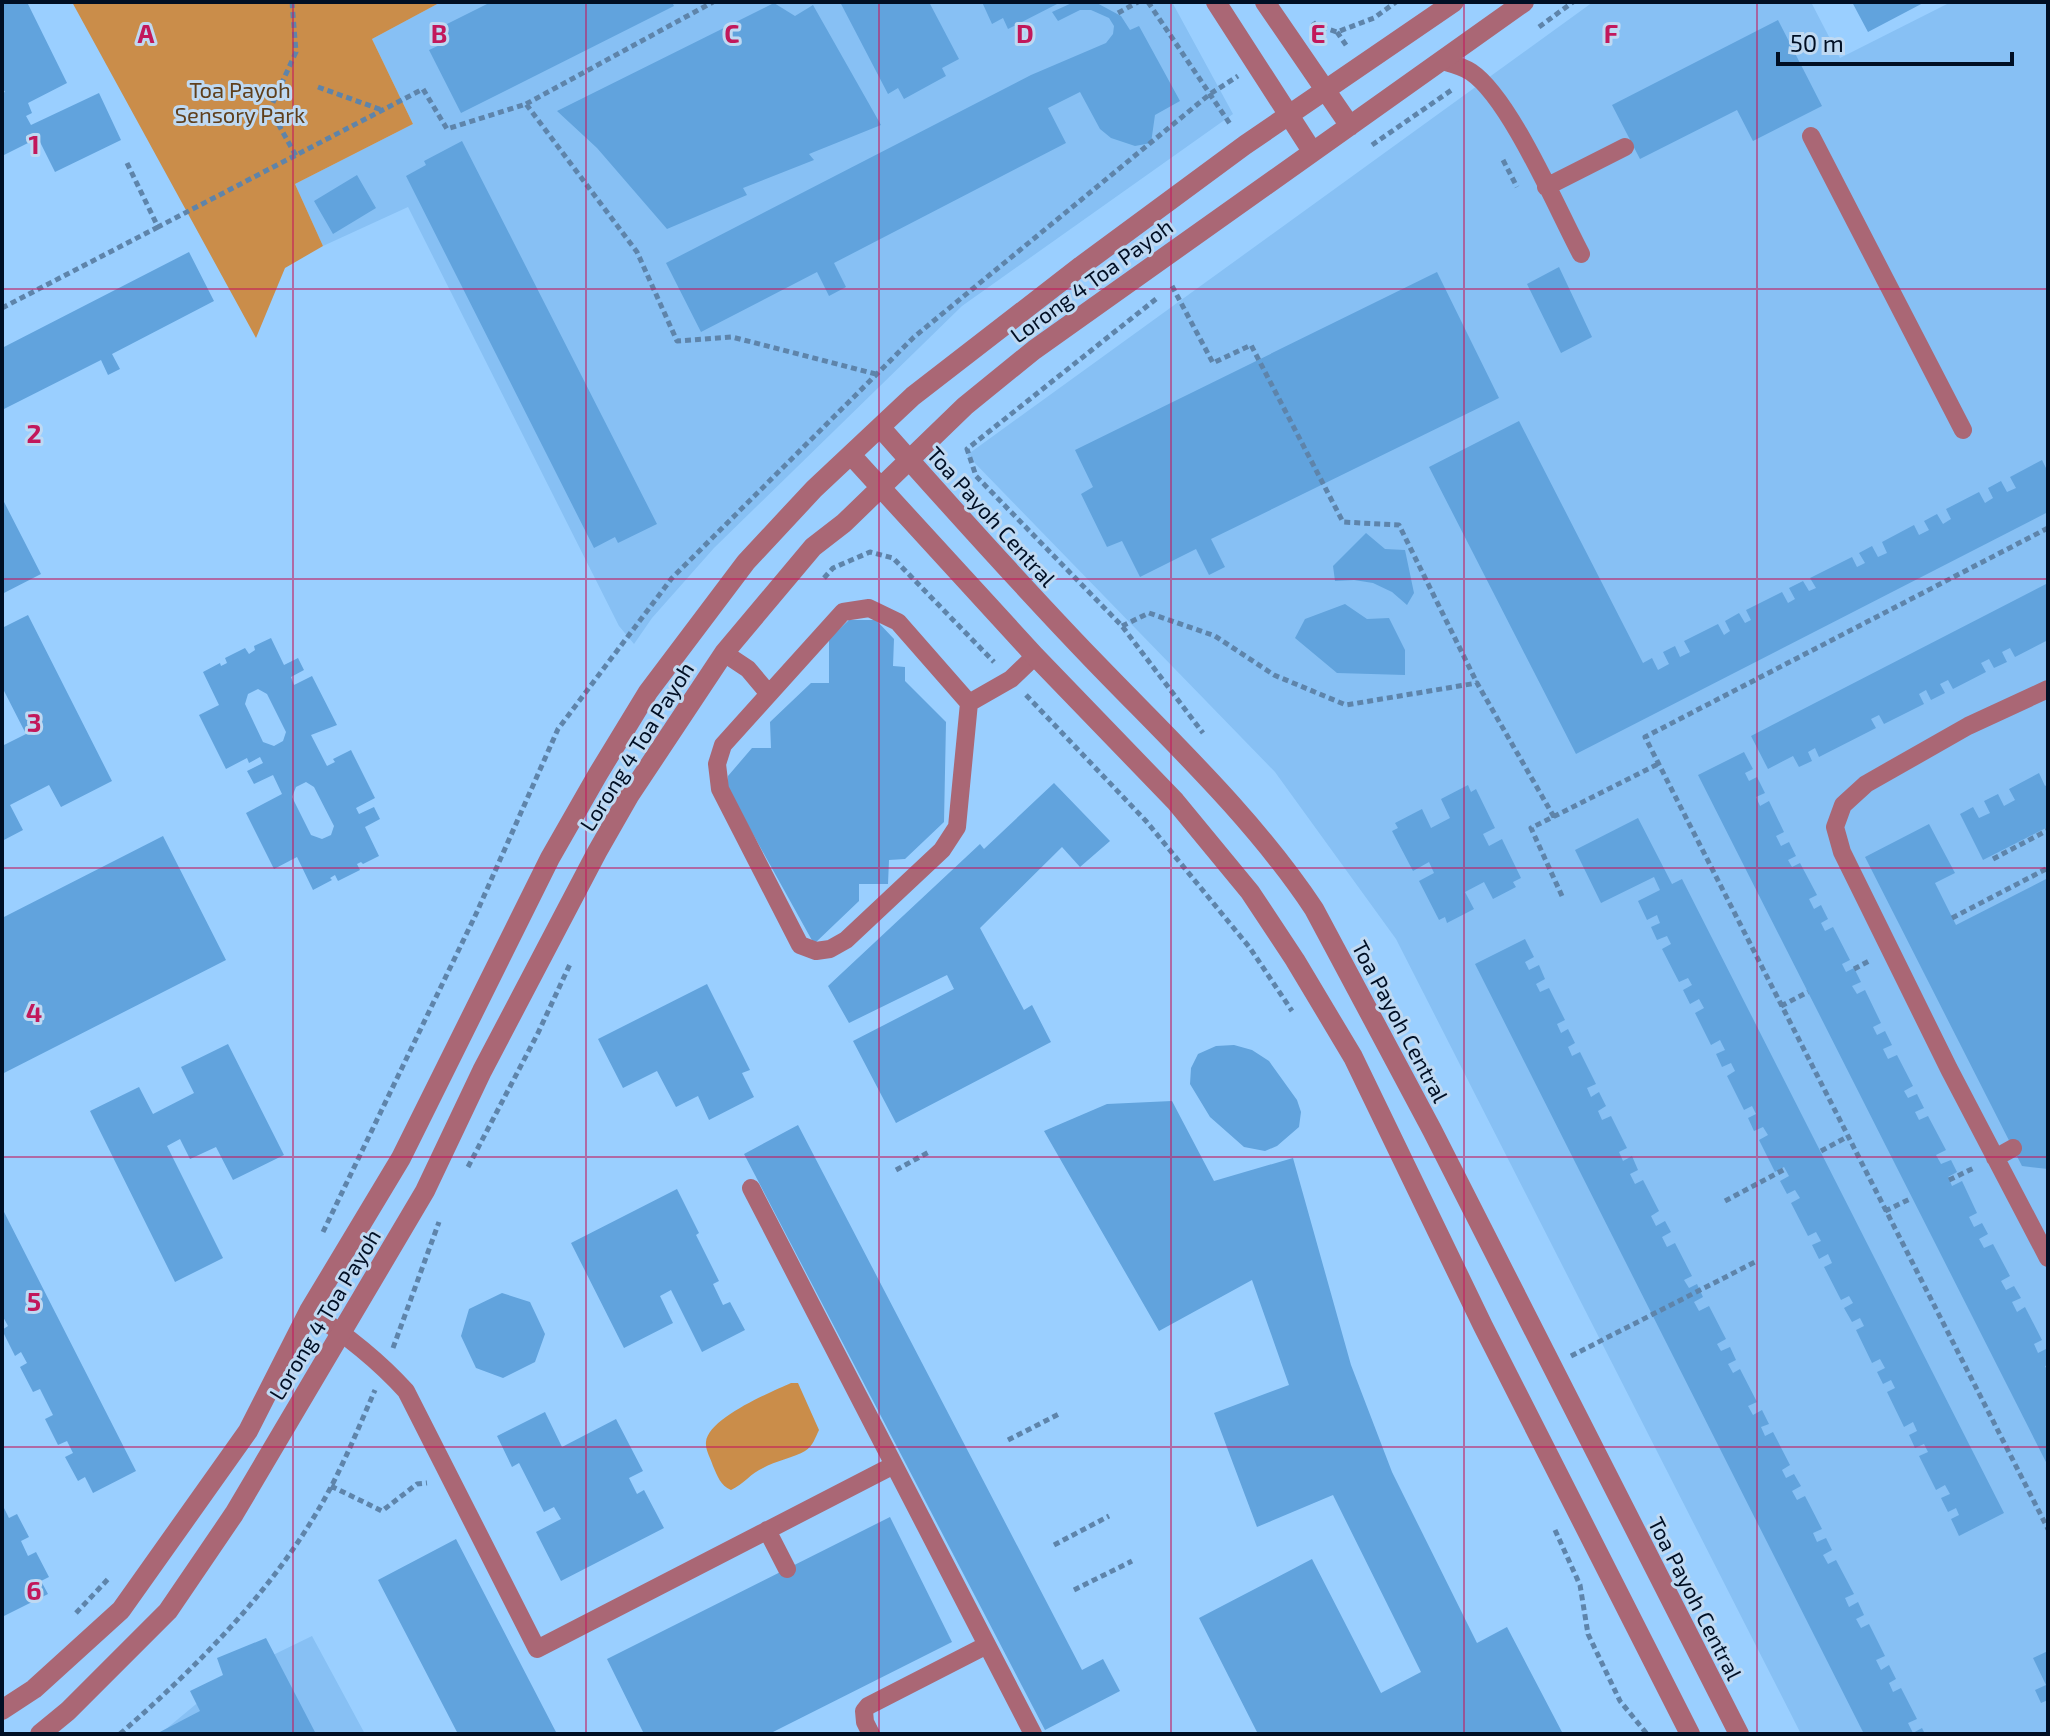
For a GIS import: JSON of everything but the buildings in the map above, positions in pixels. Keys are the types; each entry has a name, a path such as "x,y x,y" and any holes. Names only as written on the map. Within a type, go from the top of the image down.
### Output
{"street":[{"path":"1216,2 1312,151"},
{"path":"1265,2 1350,126"},
{"name":"Lorong 4 Toa Payoh","path":"2,1710 34,1689 121,1610 248,1431 309,1311 401,1158 550,858 648,692 746,562 814,489 913,396 1081,266 1288,116 1454,2"},
{"name":"Lorong 4 Toa Payoh","path":"40,1734 68,1711 168,1611 234,1514 425,1191 482,1071 629,796 724,653 813,547 844,523 965,406 1034,350 1524,2"},
{"name":"Toa Payoh Central","path":"880,427 1014,578 1214,787 1291,875 1314,909 1432,1130 1739,1734"},
{"path":"851,455 1035,656 1175,801 1250,892 1295,960 1353,1057 1483,1326 1690,1734"}],"lane":[{"path":"1442,61 1473,73 1493,94 1511,119 1581,254"},
{"path":"1811,136 1963,430"},
{"path":"1546,187 1625,147"},
{"path":"869,608 898,622 969,703 961,807 957,827 950,839 846,940 830,949 816,951 800,945 720,789 717,764 723,745 843,612 869,608"},
{"path":"724,653 748,669 769,694"},
{"path":"969,703 1011,679 1035,656"},
{"path":"2048,689 1968,726 1866,784 1843,805 1835,827 1842,852 2048,1258"},
{"path":"1995,1158 2013,1148"},
{"path":"751,1188 1033,1734"},
{"path":"309,1311 342,1331 385,1368 406,1391 537,1649 894,1465"},
{"path":"767,1530 787,1569"},
{"path":"871,1734 865,1722 864,1711 868,1706 987,1645"}],"path":[{"path":"292,2 296,52 270,109 296,156"},
{"path":"2,308 423,89 447,129 526,104 713,2"},
{"path":"1118,13 1138,2"},
{"path":"323,1233 476,914 558,729 672,578 914,337 1210,94 1148,2"},
{"path":"1306,14 1315,25 1337,32 1374,18 1396,2"},
{"path":"318,87 383,110"},
{"path":"1361,152 1448,92"},
{"path":"526,104 637,252 677,341 732,337 877,374"},
{"path":"127,163 158,227"},
{"path":"976,476 967,449 1182,277"},
{"path":"1172,286 1213,363 1251,345 1343,522 1399,525 1477,683 1554,817"},
{"path":"2048,528 1645,737 2048,1529"},
{"path":"823,578 833,568 870,552 893,558 1146,821 1250,948 1297,1018"},
{"path":"1122,626 1149,613 1215,636 1274,675 1346,705 1477,683"},
{"path":"1562,896 1531,828 1658,764"},
{"path":"1993,859 2048,830"},
{"path":"1952,918 2048,868"},
{"path":"461,1180 538,1033 578,948"},
{"path":"1781,1006 1808,992"},
{"path":"1821,1151 1847,1137"},
{"path":"896,1170 929,1152"},
{"path":"1725,1201 1785,1169"},
{"path":"1885,1211 1912,1198"},
{"path":"120,1734 172,1688 241,1617 287,1557 331,1486 385,1368 440,1220"},
{"path":"1563,1360 1755,1262"},
{"path":"1008,1440 1059,1414"},
{"path":"331,1486 382,1511 417,1484 452,1480"},
{"path":"1054,1545 1109,1516"},
{"path":"1553,1528 1580,1585 1588,1634 1620,1701 1647,1734"},
{"path":"1074,1590 1132,1561"},
{"path":"71,1618 113,1574"}],"shaded area":[{"path":"441,2 1172,2 1233,114 962,306 714,548 652,618 634,644 619,626 408,207 323,246 295,184 413,124 372,39"},
{"path":"1593,2 1811,2 1840,58 1951,2 2048,2 2048,1734 1801,1734 1396,939 1275,772 967,455"},
{"path":"312,1636 365,1734 160,1734 230,1676"}],"green space":[{"name":"Toa Payoh Sensory Park","path":"72,2 441,2 372,39 413,124 295,184 323,246 285,268 256,338"},
{"path":"791,1383 798,1383 819,1430 814,1442 805,1451 759,1470 731,1490 727,1488 718,1477 707,1451 709,1433 728,1415"}]}
